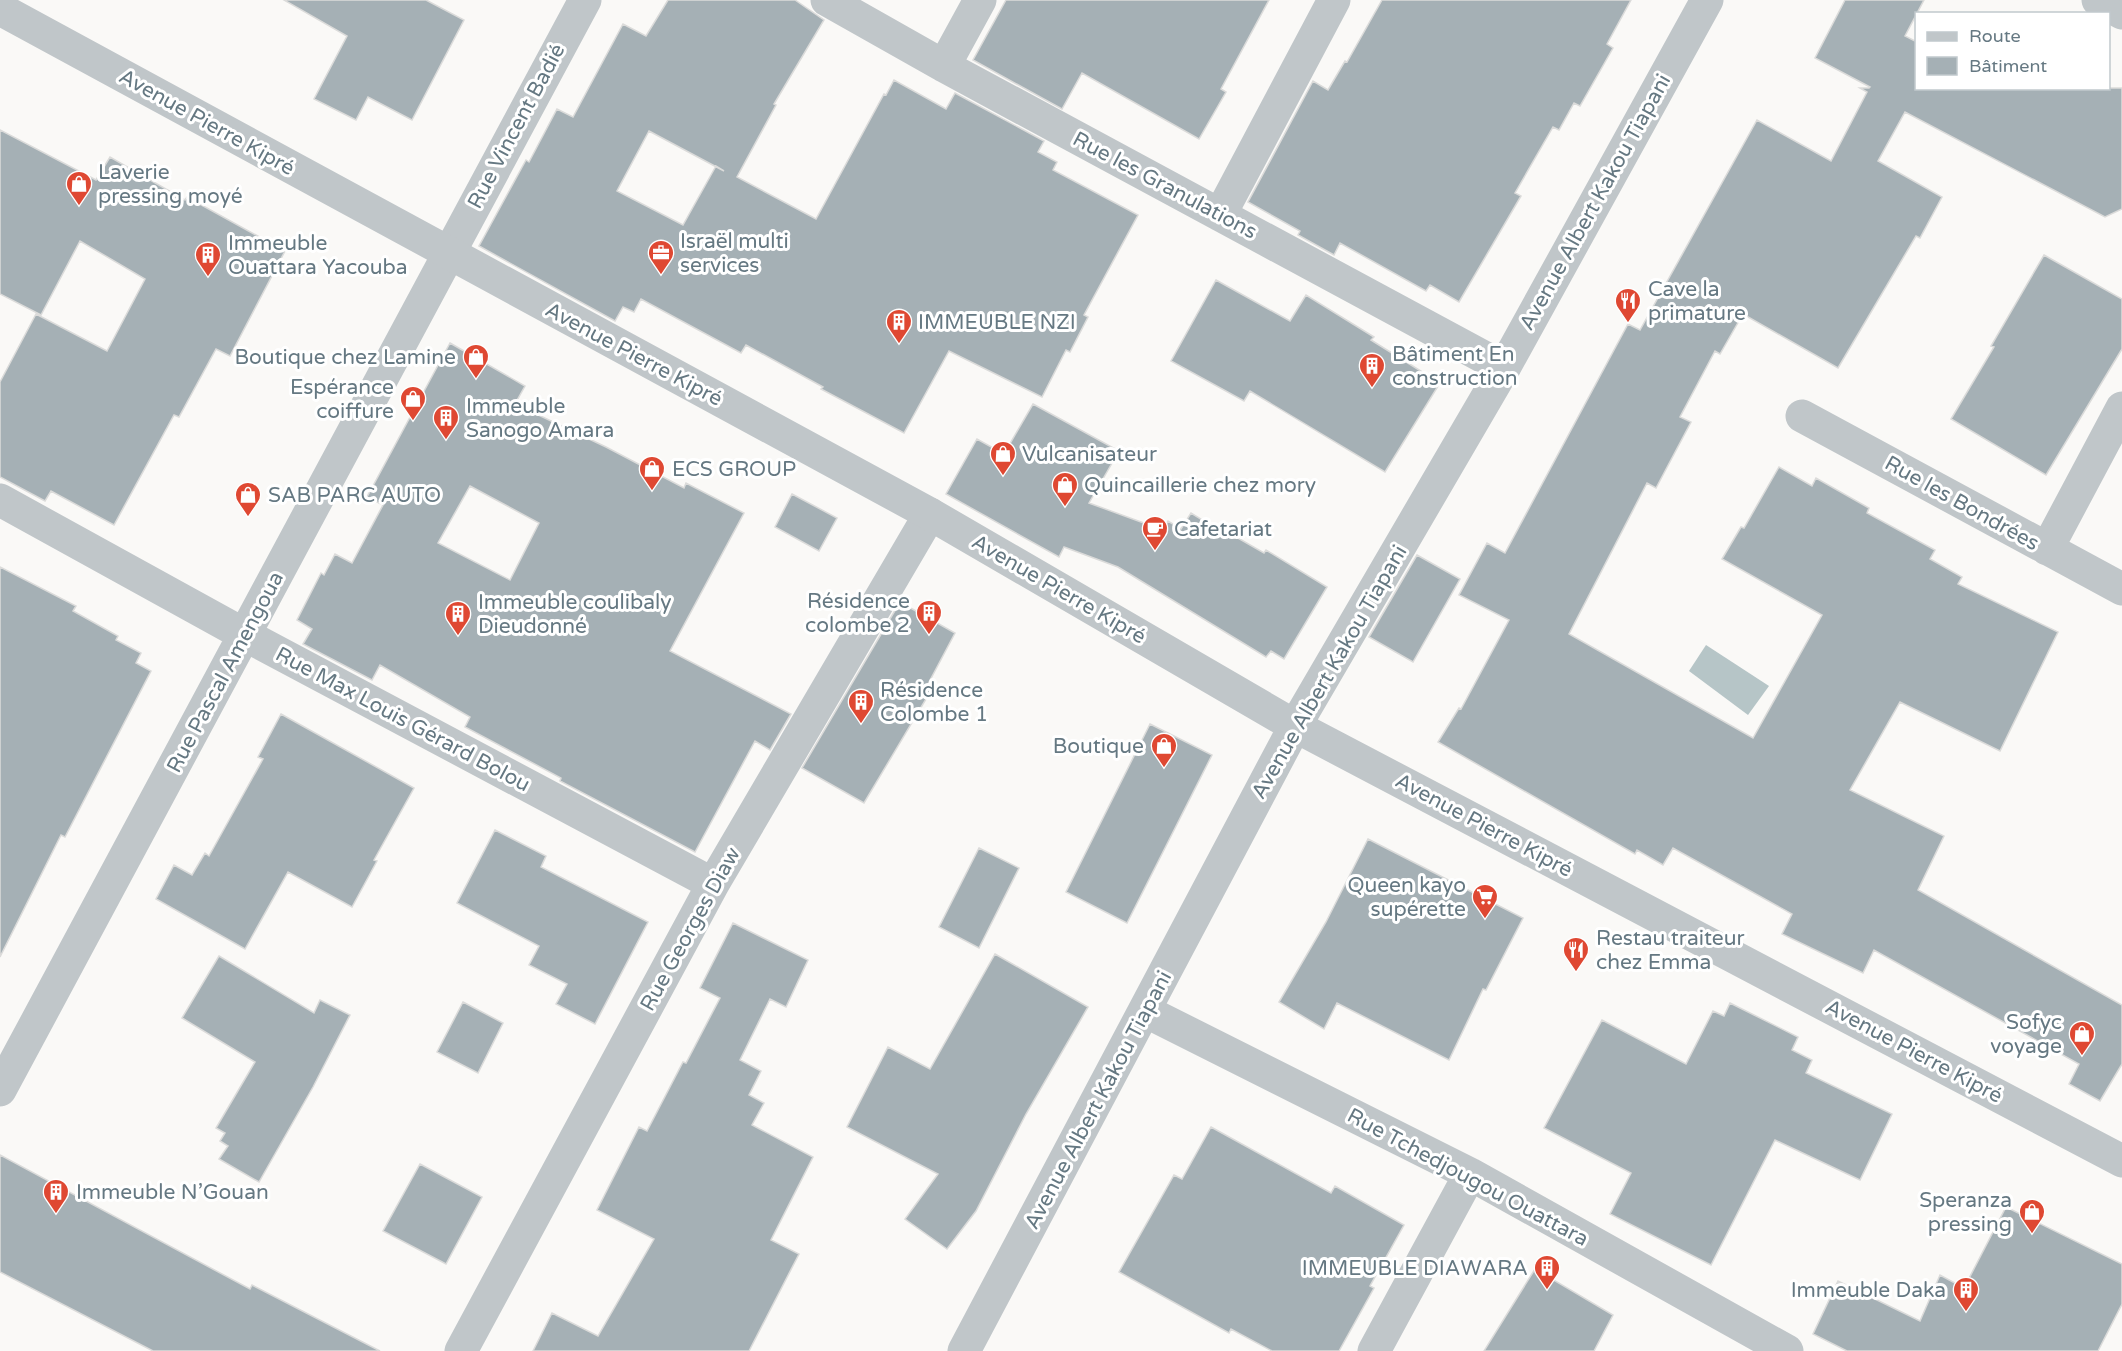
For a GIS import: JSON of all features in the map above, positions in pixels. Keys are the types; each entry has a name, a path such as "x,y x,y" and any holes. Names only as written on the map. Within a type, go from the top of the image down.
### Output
{"street":[{"name":"Rue Vincent Badié","path":"448,253 585,0"},
{"name":"Rue les Granulations","path":"827,0 944,66 1504,368"},
{"path":"944,66 980,0"},
{"path":"1220,215 1334,0"},
{"name":"Avenue Albert Kakou Tiapani","path":"964,1351 1295,726 1504,368 1707,0"},
{"path":"2098,0 2122,13"},
{"name":"Avenue Pierre Kipré","path":"0,9 930,514 1295,726 2122,1161"},
{"name":"Rue Pascal Amengoua","path":"0,1090 448,253"},
{"path":"2047,549 2122,408"},
{"name":"Rue les Bondrées","path":"1802,416 2122,589"},
{"name":"Rue Max Louis Gérard Bolou","path":"0,500 245,635 713,884"},
{"name":"Rue Georges Diaw","path":"461,1351 713,884 930,514"},
{"name":"Rue Tchedjougou Ouattara","path":"1145,1011 1470,1174 1773,1348"},
{"path":"1374,1351 1470,1174"}],"shaded area":[{"path":"1706,645 1769,686 1748,715 1689,671"}],"building":[{"path":"284,0 426,0 464,20 412,120 368,97 356,120 314,99 347,36"},
{"path":"668,0 795,0 824,20 774,104 776,105 737,177 816,219 884,94 886,95 894,80 946,109 955,93 1044,141 1038,152 1057,162 1053,170 1138,215 1084,315 1088,317 1070,352 1066,350 1042,397 949,351 904,433 821,389 823,387 746,345 741,353 641,299 634,312 623,307 615,321 479,246 526,160 529,162 557,109 573,117 623,24 646,36","holes":["649,131 716,167 683,225 617,191"]},
{"path":"1006,0 1269,0 1221,89 1226,92 1199,139 1082,73 1062,109 973,60"},
{"path":"1382,0 1631,0 1607,44 1613,48 1580,106 1574,103 1559,130 1553,127 1515,193 1521,196 1459,302 1430,285 1426,291 1340,243 1334,255 1298,235 1300,231 1248,202 1313,81 1328,90 1345,61 1347,62"},
{"path":"1845,0 1924,0 1918,12 1915,12 1915,17 1905,36 1915,41 1915,90 2110,90 2110,88 2122,88 2122,209 2105,217 1905,112 1878,161 1942,197 1920,238 1916,236 1838,368 1743,314 1720,354 1715,351 1680,417 1691,422 1656,488 1647,483 1569,634 1753,738 1822,615 1722,559 1741,527 1744,528 1779,467 1812,486 1816,478 1869,508 1867,513 1935,550 1930,559 1962,577 1958,584 2058,632 2000,751 1900,702 1850,790 1944,836 1918,890 2122,1005 2122,1064 2100,1101 2069,1084 2079,1064 1874,950 1863,973 1782,934 1792,914 1673,848 1663,865 1637,850 1635,854 1438,742 1459,708 1461,709 1509,620 1459,595 1487,543 1505,553 1628,324 1640,330 1757,120 1831,161 1867,92 1860,88 1870,87 1815,58"},
{"path":"0,130 96,180 110,157 185,200 187,197 285,251 230,356 216,349 179,417 174,415 114,525 51,491 45,501 0,477 0,382 36,314 107,351 145,279 80,241 41,315 0,294"},
{"path":"2044,255 2122,299 2122,349 2046,475 1951,419 1994,347 1991,346"},
{"name":"Bâtiment En construction","path":"1216,280 1290,321 1306,295 1374,337 1371,340 1440,383 1385,472 1250,391 1244,401 1171,361"},
{"path":"450,343 525,386 515,404 606,447 684,488 686,483 744,513 670,651 791,714 770,750 755,741 695,852 560,781 561,778 465,727 470,717 380,665 372,680 303,644 312,629 297,620 321,573 324,575 335,554 352,563 383,505 367,497","holes":["470,486 539,523 510,580 438,543"]},
{"path":"1033,404 1119,451 1089,503 1163,530 1168,521 1181,529 1191,513 1264,553 1266,550 1327,587 1284,659 1271,651 1266,657 1118,567 1064,547 1059,557 946,494 977,439 1004,454"},
{"path":"792,494 837,518 819,551 775,527"},
{"path":"1417,555 1460,579 1413,662 1369,637"},
{"path":"0,567 76,606 73,611 118,636 116,640 141,653 136,663 151,671 65,837 61,835 0,957"},
{"name":"Résidence Colombe 1","path":"900,602 955,633 927,686 932,689 864,803 802,768"},
{"path":"281,714 414,788 374,860 377,861 352,907 288,872 245,949 156,899 174,865 192,875 205,853 209,856 263,759 258,757"},
{"path":"1150,724 1212,755 1127,923 1066,892"},
{"path":"495,830 546,856 541,867 648,922 595,1024 556,1004 567,984 529,965 539,946 457,903"},
{"path":"1368,839 1523,918 1486,990 1483,989 1449,1060 1337,1003 1324,1029 1279,1002 1326,922"},
{"path":"979,848 1019,868 979,948 939,927"},
{"path":"733,923 808,960 786,1007 770,999 740,1060 761,1071 749,1095 764,1103 752,1125 813,1157 771,1240 799,1254 749,1351 533,1351 552,1313 598,1336 654,1239 597,1210 639,1127 647,1131 720,998 700,988"},
{"path":"995,954 1088,1007 1026,1114 976,1211 947,1249 905,1219 938,1174 847,1127 888,1047 930,1069"},
{"path":"219,956 314,1013 320,1000 350,1015 313,1087 259,1182 219,1159 228,1146 220,1141 225,1133 216,1128 255,1062 182,1018"},
{"path":"463,1002 503,1023 478,1073 437,1052"},
{"path":"1730,1003 1798,1037 1792,1050 1812,1060 1806,1073 1892,1114 1860,1180 1775,1140 1711,1265 1610,1214 1631,1173 1544,1128 1602,1020 1686,1064 1713,1011 1724,1016"},
{"path":"1211,1127 1331,1193 1335,1186 1404,1225 1370,1286 1374,1288 1339,1351 1272,1351 1231,1329 1229,1333 1119,1272 1174,1175 1182,1179"},
{"name":"Immeuble N’Gouan","path":"0,1155 250,1289 252,1285 380,1351 153,1351 0,1272"},
{"path":"420,1164 482,1197 446,1264 383,1231"},
{"path":"2006,1207 2122,1264 2122,1304 2098,1351 1847,1351 1813,1334 1838,1281 1920,1321 1940,1275 1964,1288"},
{"name":"IMMEUBLE DIAWARA","path":"1535,1269 1613,1315 1594,1351 1484,1351"}],"place":[{"name":"Laverie pressing moyé","path":"79,207"},
{"name":"Israël multi services","path":"661,276"},
{"name":"Immeuble Ouattara Yacouba","path":"208,278"},
{"name":"Cave la primature","path":"1628,324"},
{"name":"IMMEUBLE NZI","path":"899,345"},
{"name":"Boutique chez Lamine","path":"476,380"},
{"name":"Bâtiment En construction","path":"1372,389"},
{"name":"Espérance coiffure","path":"413,422"},
{"name":"Immeuble Sanogo Amara","path":"446,441"},
{"name":"Vulcanisateur","path":"1003,477"},
{"name":"ECS GROUP","path":"652,492"},
{"name":"Quincaillerie chez mory","path":"1065,508"},
{"name":"SAB PARC AUTO","path":"248,518"},
{"name":"Cafetariat","path":"1155,552"},
{"name":"Résidence colombe 2","path":"929,636"},
{"name":"Immeuble coulibaly Dieudonné","path":"458,637"},
{"name":"Résidence Colombe 1","path":"861,725"},
{"name":"Boutique","path":"1164,769"},
{"name":"Queen kayo supérette","path":"1485,920"},
{"name":"Restau traiteur chez Emma","path":"1576,973"},
{"name":"Sofyc voyage","path":"2082,1057"},
{"name":"Immeuble N’Gouan","path":"56,1215"},
{"name":"Speranza pressing","path":"2032,1235"},
{"name":"IMMEUBLE DIAWARA","path":"1547,1291"},
{"name":"Immeuble Daka","path":"1966,1313"}]}
